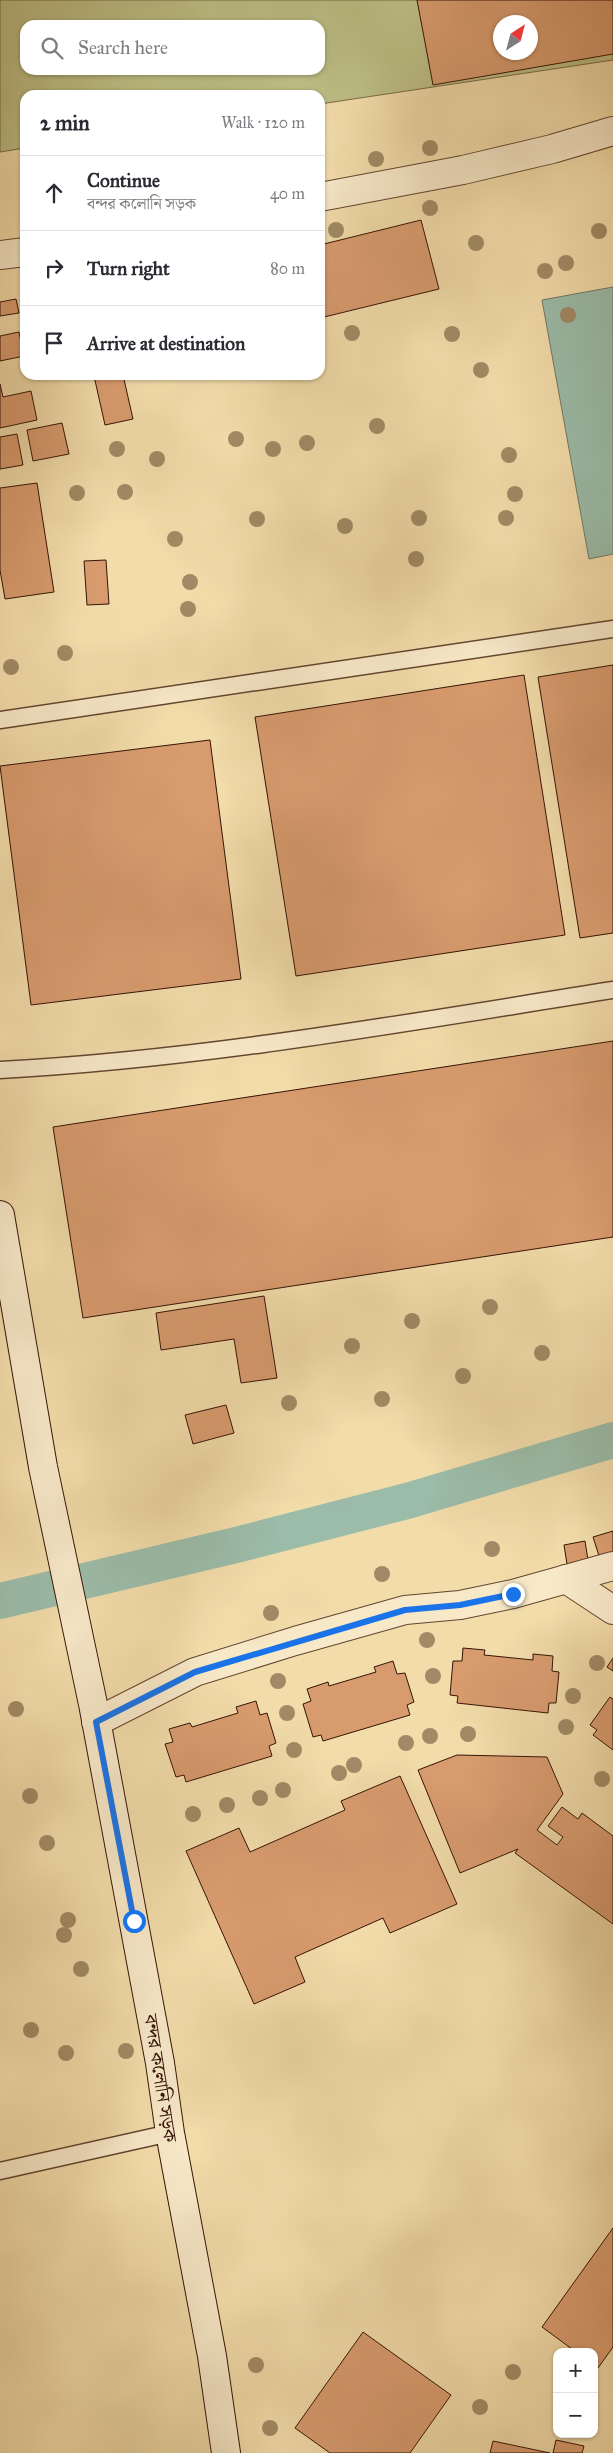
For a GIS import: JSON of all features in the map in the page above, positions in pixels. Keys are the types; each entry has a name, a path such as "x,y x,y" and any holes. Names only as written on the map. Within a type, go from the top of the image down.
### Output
{"street":[{"path":"325,196 463,170 552,149 613,131"},
{"path":"0,255 20,253"},
{"name":"বন্দর কলোনি সড়ক","path":"0,1214 43,1467 94,1713 160,2063 170,2133 212,2356 226,2453"},
{"path":"94,1713 204,1669 405,1610 460,1605 513,1594 613,1566"},
{"path":"566,1579 613,1610"}],"lane":[{"path":"0,720 613,629"},
{"path":"0,1070 56,1067 304,1038 613,990"},
{"path":"0,2171 170,2133"}],"green space":[{"path":"0,0 613,0 613,60 325,103 325,90 20,90 20,149 0,152"}],"shaded area":[{"path":"613,287 613,554 589,559 542,300"}],"building":[{"path":"417,0 613,0 613,54 433,85"},
{"path":"421,220 439,289 325,317 325,244"},
{"path":"16,299 19,313 0,316 0,302"},
{"path":"19,332 20,357 0,361 0,336"},
{"path":"95,380 124,380 133,419 105,425"},
{"path":"0,384 3,397 31,391 37,420 0,428"},
{"path":"62,423 69,454 33,461 27,430"},
{"path":"17,434 23,465 0,469 0,437"},
{"path":"37,483 54,592 5,599 0,570 0,488"},
{"path":"106,560 109,604 87,605 84,561"},
{"path":"613,665 613,933 580,938 538,677"},
{"path":"524,675 565,935 296,976 255,717"},
{"path":"210,740 241,979 31,1005 0,766"},
{"path":"613,1041 613,1237 83,1318 53,1127"},
{"path":"264,1296 277,1378 241,1383 234,1339 161,1350 156,1313"},
{"path":"226,1405 234,1433 193,1444 185,1415"},
{"path":"613,1531 613,1555 600,1559 593,1537"},
{"path":"585,1541 588,1560 567,1564 564,1545"},
{"path":"463,1648 485,1650 484,1655 533,1660 533,1654 553,1656 552,1671 559,1672 556,1703 549,1703 548,1713 457,1703 458,1696 450,1695 453,1661 462,1661"},
{"path":"613,1658 613,1671 607,1667"},
{"path":"393,1661 397,1674 405,1673 414,1702 407,1705 410,1715 323,1741 321,1735 313,1737 303,1704 311,1701 307,1689 328,1682 329,1686 376,1672 374,1667"},
{"path":"610,1697 613,1699 613,1750 593,1735 597,1730 590,1725"},
{"path":"256,1701 260,1715 267,1713 276,1743 269,1746 272,1756 186,1782 184,1775 176,1777 165,1744 173,1742 169,1729 190,1723 192,1727 238,1713 236,1707"},
{"path":"457,1755 547,1757 563,1794 537,1830 557,1845 563,1837 548,1826 562,1807 578,1819 582,1813 613,1836 613,1924 515,1853 518,1849 460,1873 418,1770"},
{"path":"400,1776 457,1904 390,1933 383,1918 295,1957 305,1982 254,2004 186,1851 239,1828 250,1852 345,1810 341,1801"},
{"path":"613,2228 613,2347 598,2368 598,2348 571,2348 542,2327"},
{"path":"363,2332 451,2395 410,2453 330,2453 295,2428"},
{"path":"556,2440 584,2446 582,2453 553,2453"},
{"path":"493,2441 550,2453 490,2453"}],"waterway":[{"path":"0,1601 236,1545 407,1501 613,1440"}],"route":[{"path":"134,1921 96,1722 195,1672 295,1641 405,1610 460,1605 513,1594"}]}
